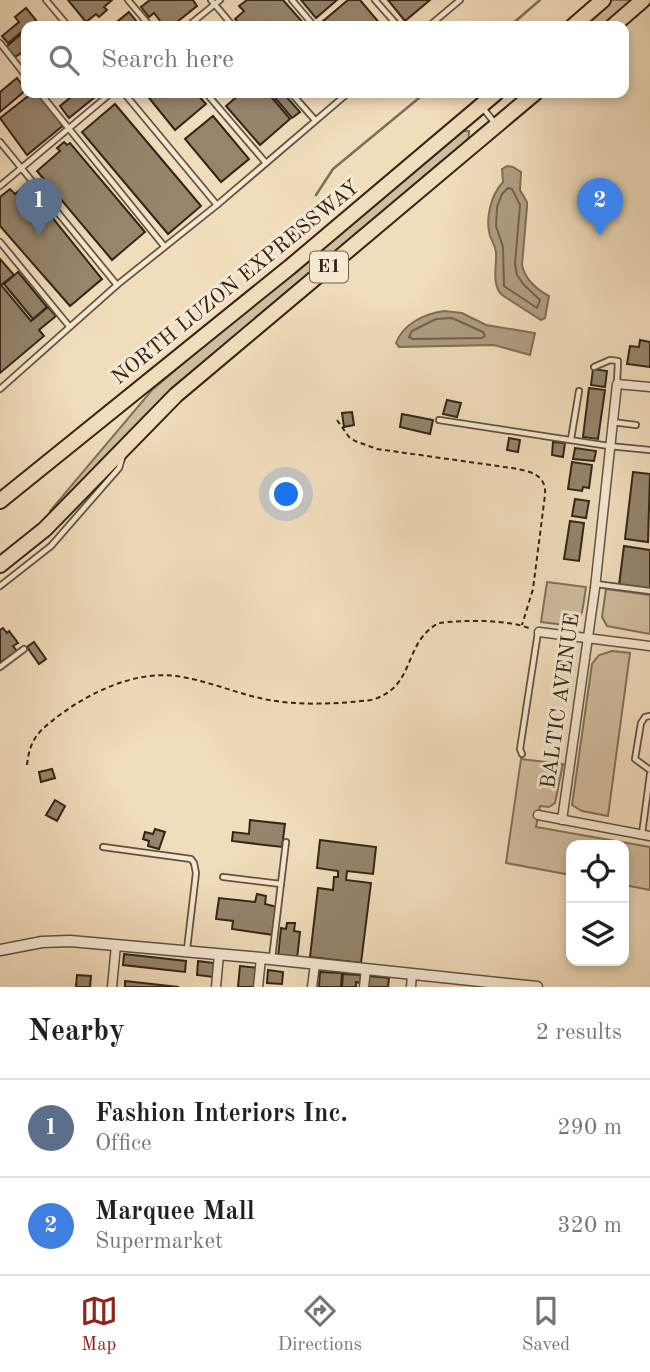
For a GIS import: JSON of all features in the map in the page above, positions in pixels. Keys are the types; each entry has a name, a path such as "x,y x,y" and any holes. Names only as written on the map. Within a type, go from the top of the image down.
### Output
{"highway":[{"path":"579,21 603,0"},
{"path":"619,21 643,0"},
{"name":"NORTH LUZON EXPRESSWAY","path":"0,501 290,267 490,98"},
{"name":"E1","path":"0,565 45,529 176,395 529,98"}],"street":[{"path":"617,384 650,387"},
{"name":"BALTIC AVENUE","path":"562,820 596,586 608,446 617,384"},
{"path":"539,632 650,646"},
{"path":"538,815 646,836"},
{"path":"0,950 42,942 70,941 267,958 412,974 456,983 537,987"},
{"path":"112,987 116,945"},
{"path":"216,987 219,954"},
{"path":"258,987 267,958"},
{"path":"313,987 315,964"},
{"path":"364,987 366,969"},
{"path":"411,987 412,974"}],"lane":[{"path":"46,0 64,21"},
{"path":"128,0 146,21"},
{"path":"193,21 213,2 220,0"},
{"path":"292,0 309,21"},
{"path":"375,0 394,21"},
{"path":"435,21 459,0"},
{"path":"213,2 229,21"},
{"path":"0,43 21,70"},
{"path":"44,98 164,246"},
{"path":"0,186 105,98"},
{"path":"128,98 217,205"},
{"path":"210,98 266,163"},
{"path":"295,98 315,120"},
{"path":"0,389 117,285 217,205 342,98"},
{"path":"481,106 496,126"},
{"path":"0,142 117,285"},
{"path":"0,242 69,326"},
{"path":"594,367 610,360 618,361 617,384"},
{"path":"571,439 579,391"},
{"path":"439,420 650,450"},
{"path":"611,422 636,425"},
{"path":"0,586 51,546 96,497 119,468 127,444"},
{"path":"596,586 650,591"},
{"path":"522,754 520,749 539,632"},
{"path":"0,667 24,649"},
{"path":"646,836 650,772 635,759 641,723 645,717 650,716"},
{"path":"267,958 286,842"},
{"path":"103,847 191,859 196,873 187,950"},
{"path":"223,877 281,884"}],"path":[{"path":"337,420 355,441 377,449 512,468 539,477 545,488 535,577 522,625"},
{"path":"27,765 31,744 40,730 95,692 122,683 165,676 191,679 275,701 371,700 383,697 397,687 421,640 431,627 439,623 522,625 539,632"}],"shaded area":[{"path":"610,0 633,0 609,21 586,21"},
{"path":"458,131 469,131 468,144 317,271 54,515 50,511 152,390"},
{"path":"547,582 586,587 577,622 565,625 541,622"},
{"path":"606,589 650,595 650,634 607,626 602,617"},
{"path":"612,651 630,653 608,816 582,811 572,805 592,664 599,655"},
{"path":"521,759 563,764 555,803 549,807 540,806 536,827 610,840 566,840 566,874 506,863"},
{"path":"629,843 650,847 650,890 629,886"}],"water":[{"path":"507,166 521,172 520,190 527,202 523,270 532,283 549,296 545,318 541,320 502,295 497,286 496,252 490,236 489,214 495,193 503,182 502,169"},
{"path":"444,311 462,313 486,325 535,333 530,355 494,345 399,347 396,343 404,330 415,321"}],"building":[{"path":"68,0 112,0 104,7 107,10 99,17 96,14 85,21"},
{"path":"150,0 193,0 197,6 178,21 160,21 154,13 149,17 141,7"},
{"path":"247,0 283,0 302,21 237,21 235,19 244,11 239,6"},
{"path":"301,0 337,0 316,18"},
{"path":"348,0 360,0 378,21 323,21"},
{"path":"388,0 430,0 405,21"},
{"path":"26,8 36,20 21,21 21,32 8,43 2,36 19,22 15,17"},
{"path":"129,12 136,21 118,21"},
{"path":"21,34 21,53 15,57 6,47"},
{"path":"17,78 21,83 21,94 0,112 0,92"},
{"path":"26,98 44,98 65,124 27,155 0,118"},
{"path":"70,98 94,98 69,118 60,106"},
{"path":"149,98 201,98 206,104 175,130"},
{"path":"235,98 272,98 290,119 260,145 226,106"},
{"path":"275,98 287,98 300,112 292,118"},
{"path":"115,104 201,206 168,234 82,132"},
{"path":"213,116 249,159 221,182 185,139"},
{"path":"64,142 67,145 70,143 145,232 112,260 37,171 60,151 57,148"},
{"path":"26,185 102,279 70,306 0,226 0,197 10,189 15,194"},
{"path":"0,259 14,275 1,285 31,321 48,307 56,316 39,330 44,336 0,373"},
{"path":"18,272 47,307 33,319 4,284"},
{"path":"640,340 650,342 650,367 627,364 630,346 639,347"},
{"path":"593,369 607,371 605,387 591,385"},
{"path":"589,388 605,390 598,439 583,437"},
{"path":"447,400 461,403 457,417 443,414"},
{"path":"352,412 354,425 344,427 342,413"},
{"path":"402,414 433,420 430,434 400,427"},
{"path":"509,438 520,440 518,452 507,450"},
{"path":"553,442 565,443 563,457 552,455"},
{"path":"575,448 596,451 594,461 573,459"},
{"path":"572,462 592,465 589,488 583,487 582,491 568,489"},
{"path":"633,472 650,474 648,542 625,539"},
{"path":"575,499 589,501 586,518 572,516"},
{"path":"570,521 584,523 579,561 564,559"},
{"path":"624,546 650,550 650,589 619,585"},
{"path":"3,628 7,633 9,631 18,643 13,646 17,651 0,663 0,630"},
{"path":"34,642 46,659 39,664 27,647"},
{"path":"52,769 55,778 41,782 39,772"},
{"path":"55,800 65,806 57,821 46,815"},
{"path":"250,820 285,824 282,847 232,841 233,832 249,834"},
{"path":"155,829 165,832 159,849 148,846 149,841 143,839 145,832 153,834"},
{"path":"320,840 376,847 373,874 347,871 346,880 371,883 361,963 310,957 318,888 333,890 334,877 338,877 338,871 317,868"},
{"path":"257,894 266,896 265,904 277,907 274,935 232,929 233,921 216,919 219,898 255,902"},
{"path":"287,923 295,923 294,931 300,932 297,959 278,957 281,928 286,929"},
{"path":"124,954 186,961 185,972 123,965"},
{"path":"198,961 214,963 213,977 197,975"},
{"path":"240,966 258,968 256,987 238,987"},
{"path":"268,970 283,972 282,984 267,983"},
{"path":"320,972 342,973 341,987 319,987"},
{"path":"343,974 361,975 360,983 356,982 356,987 342,987"},
{"path":"77,975 91,976 90,987 76,987"},
{"path":"369,976 389,978 388,987 368,987"},
{"path":"125,981 179,987 125,987"}],"waterway":[{"path":"516,21 540,0"},
{"path":"316,195 333,169 419,98"}],"place":[{"name":"Fashion Interiors Inc.","path":"39,236"},
{"name":"Marquee Mall","path":"600,236"}]}
